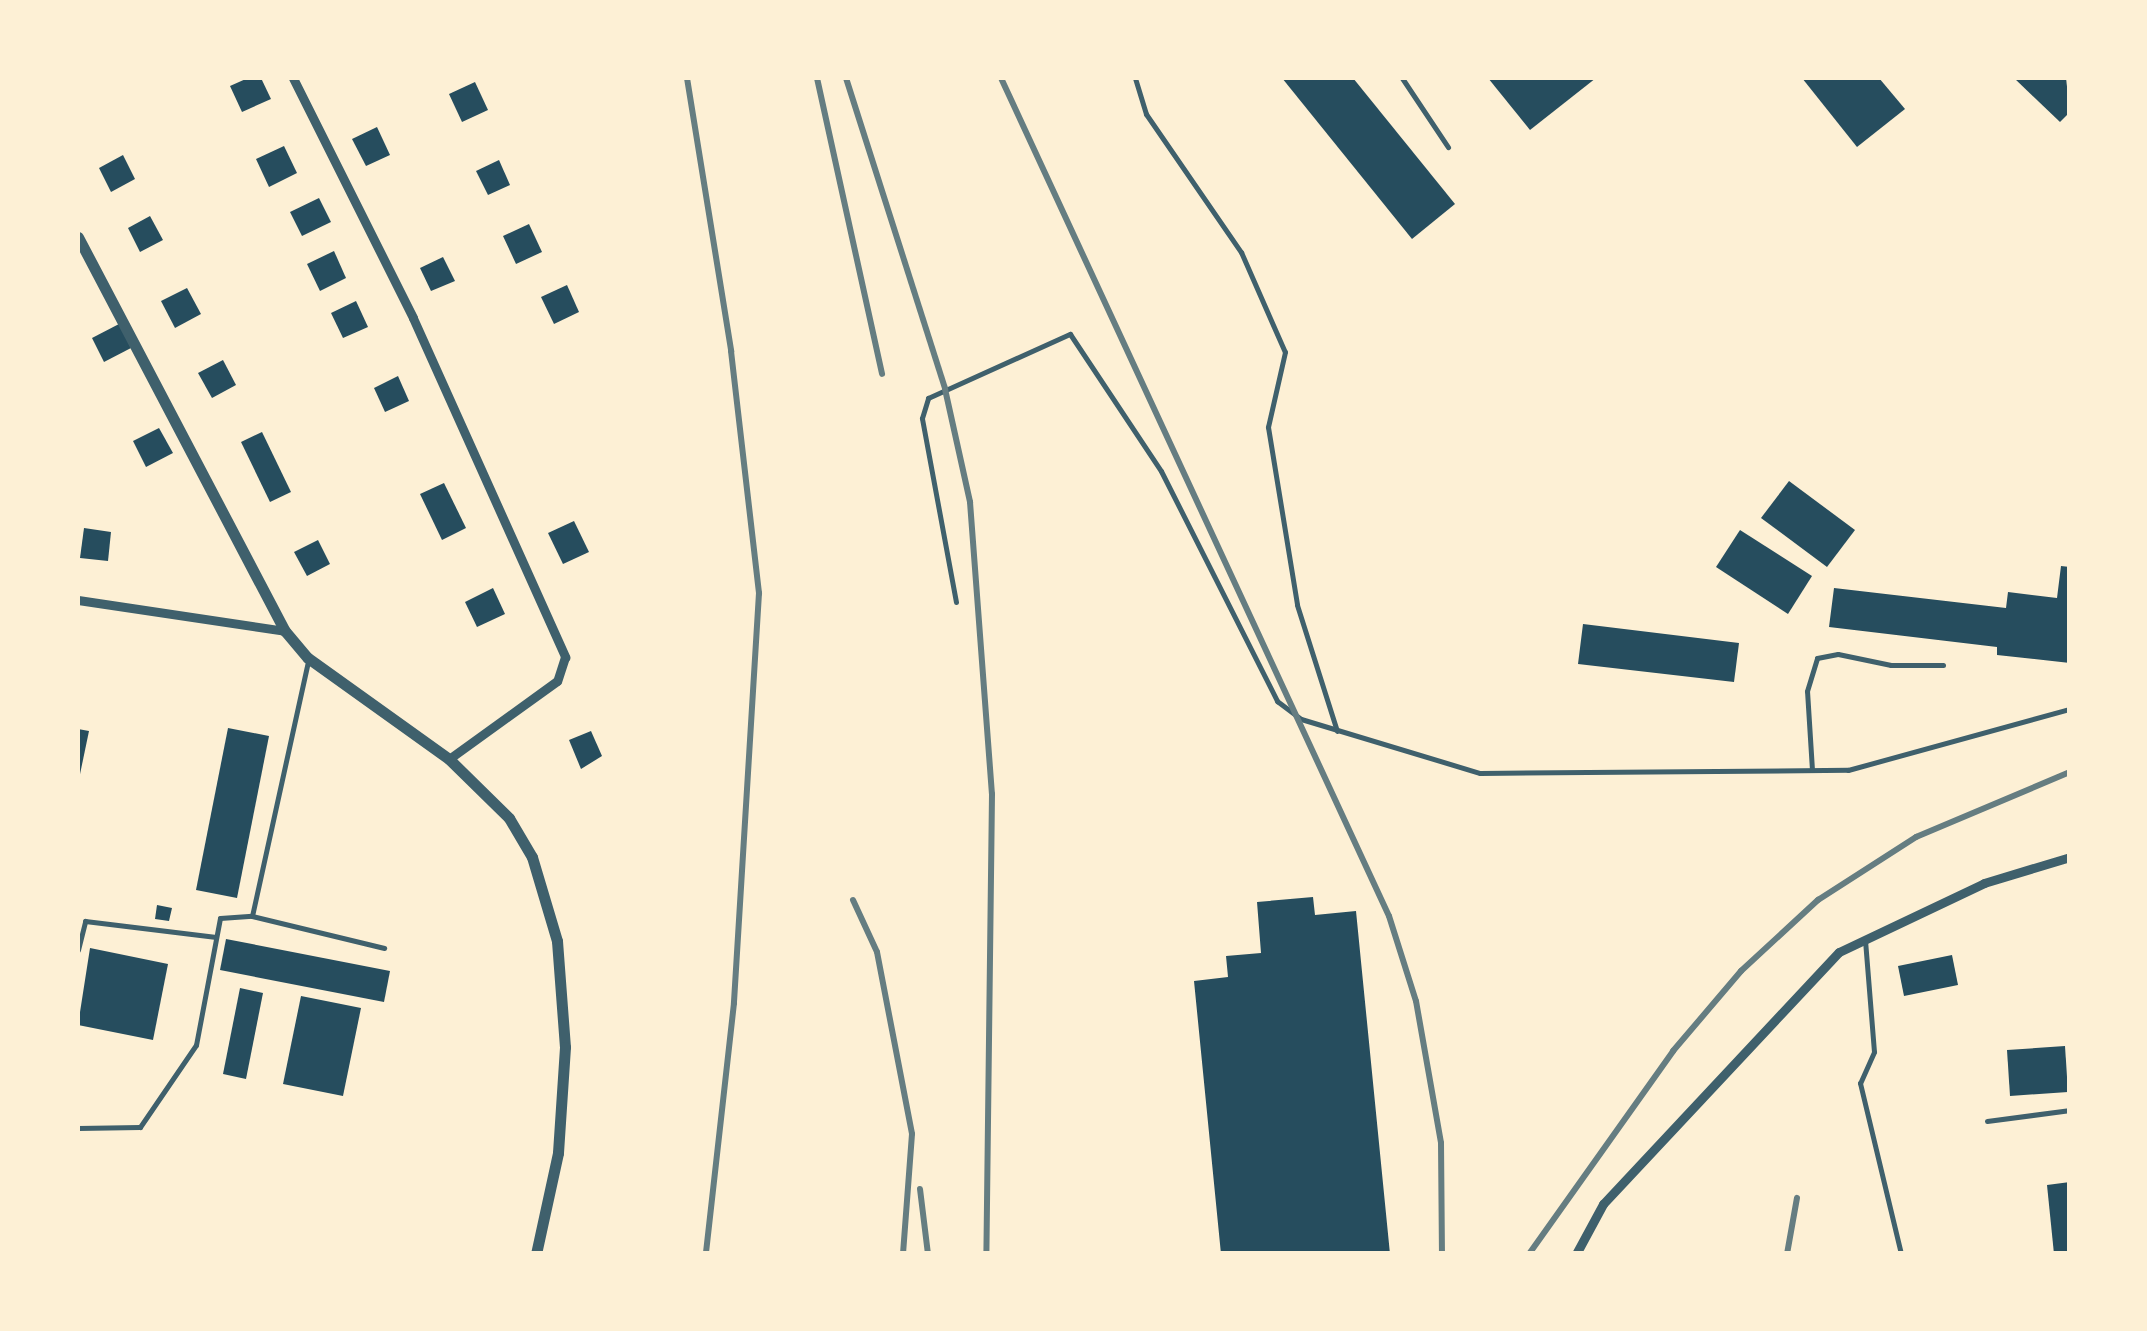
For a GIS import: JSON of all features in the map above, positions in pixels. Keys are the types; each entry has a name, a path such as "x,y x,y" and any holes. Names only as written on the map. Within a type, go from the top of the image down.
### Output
{"street":[{"path":"293,78 414,318 565,657 557,681 449,760"},
{"path":"78,237 284,631 308,658 449,760 520,834 557,941 564,1096 536,1254"},
{"path":"78,600 284,631"},
{"path":"1576,1254 1603,1204 1839,952 1984,883 2070,857"}],"lane":[{"path":"1135,78 1146,114 1241,252 1285,352 1268,427 1297,605 1337,731"},
{"path":"1402,78 1448,147"},
{"path":"956,602 922,418 928,398 1070,334 1161,471 1200,560 1276,701 1301,719 1480,773 1848,770 2070,710"},
{"path":"1812,770 1807,691 1817,658 1838,654 1891,665 1943,666"},
{"path":"252,916 308,658"},
{"path":"78,1128 140,1127 196,1046 220,918 252,916 384,948"},
{"path":"78,950 85,921 216,937"},
{"path":"1865,940 1874,1052 1860,1082 1901,1254"},
{"path":"1987,1121 2070,1110"}],"building":[{"path":"248,78 261,78 271,99 242,112 230,86"},
{"path":"1282,78 1353,78 1455,204 1412,239"},
{"path":"1488,78 1596,78 1530,130"},
{"path":"1802,78 1879,78 1905,109 1857,147"},
{"path":"2014,78 2066,78 2070,112 2060,122"},
{"path":"475,82 488,110 462,122 449,94"},
{"path":"377,127 390,155 366,166 352,139"},
{"path":"284,146 297,173 269,187 256,159"},
{"path":"123,155 135,179 111,192 99,168"},
{"path":"499,160 510,185 488,195 476,171"},
{"path":"319,198 331,222 302,236 290,212"},
{"path":"150,216 163,240 140,252 128,228"},
{"path":"529,224 542,252 516,264 503,236"},
{"path":"334,251 346,278 320,291 307,264"},
{"path":"443,257 455,281 431,291 420,268"},
{"path":"567,285 579,312 554,324 541,297"},
{"path":"187,288 201,314 175,328 161,301"},
{"path":"356,301 368,327 343,338 331,313"},
{"path":"119,324 131,348 104,362 92,338"},
{"path":"223,360 236,385 212,398 198,373"},
{"path":"398,376 409,401 385,412 374,388"},
{"path":"159,428 173,453 146,467 133,441"},
{"path":"262,432 291,492 270,502 241,442"},
{"path":"1789,481 1855,530 1827,567 1761,518"},
{"path":"444,483 466,528 442,540 420,494"},
{"path":"574,521 589,552 563,564 548,533"},
{"path":"84,528 111,532 108,561 80,558"},
{"path":"1740,530 1812,576 1788,614 1716,567"},
{"path":"318,540 330,564 307,576 294,552"},
{"path":"2061,566 2070,567 2070,663 1997,655 1997,647 1829,627 1834,588 2006,608 2008,592 2057,598"},
{"path":"493,588 505,614 477,627 465,602"},
{"path":"1583,624 1739,643 1734,682 1578,664"},
{"path":"228,728 269,736 237,898 196,890"},
{"path":"78,729 89,731 79,779 78,779"},
{"path":"591,731 602,756 581,769 569,740"},
{"path":"1313,897 1315,915 1356,911 1390,1254 1221,1254 1194,981 1228,977 1226,956 1261,953 1257,902"},
{"path":"157,905 172,908 169,921 155,919"},
{"path":"226,939 390,971 384,1002 220,970"},
{"path":"90,948 168,964 153,1040 78,1025"},
{"path":"1952,955 1958,985 1904,996 1898,966"},
{"path":"240,988 263,993 246,1079 223,1074"},
{"path":"301,996 361,1008 343,1096 283,1084"},
{"path":"2065,1046 2068,1092 2010,1096 2007,1050"},
{"path":"2070,1182 2070,1254 2054,1254 2047,1185"}],"railway":[{"path":"687,78 731,351 759,593 734,1003 706,1254"},
{"path":"817,78 882,374"},
{"path":"846,78 945,389 970,502 992,794 986,1254"},
{"path":"1001,78 1389,916 1416,1001 1441,1143 1442,1254"},
{"path":"1529,1254 1673,1051 1741,971 1818,900 1916,837 2070,772"},
{"path":"853,900 877,952 912,1134 903,1254"},
{"path":"920,1189 928,1254"},
{"path":"1787,1254 1797,1198"}]}
